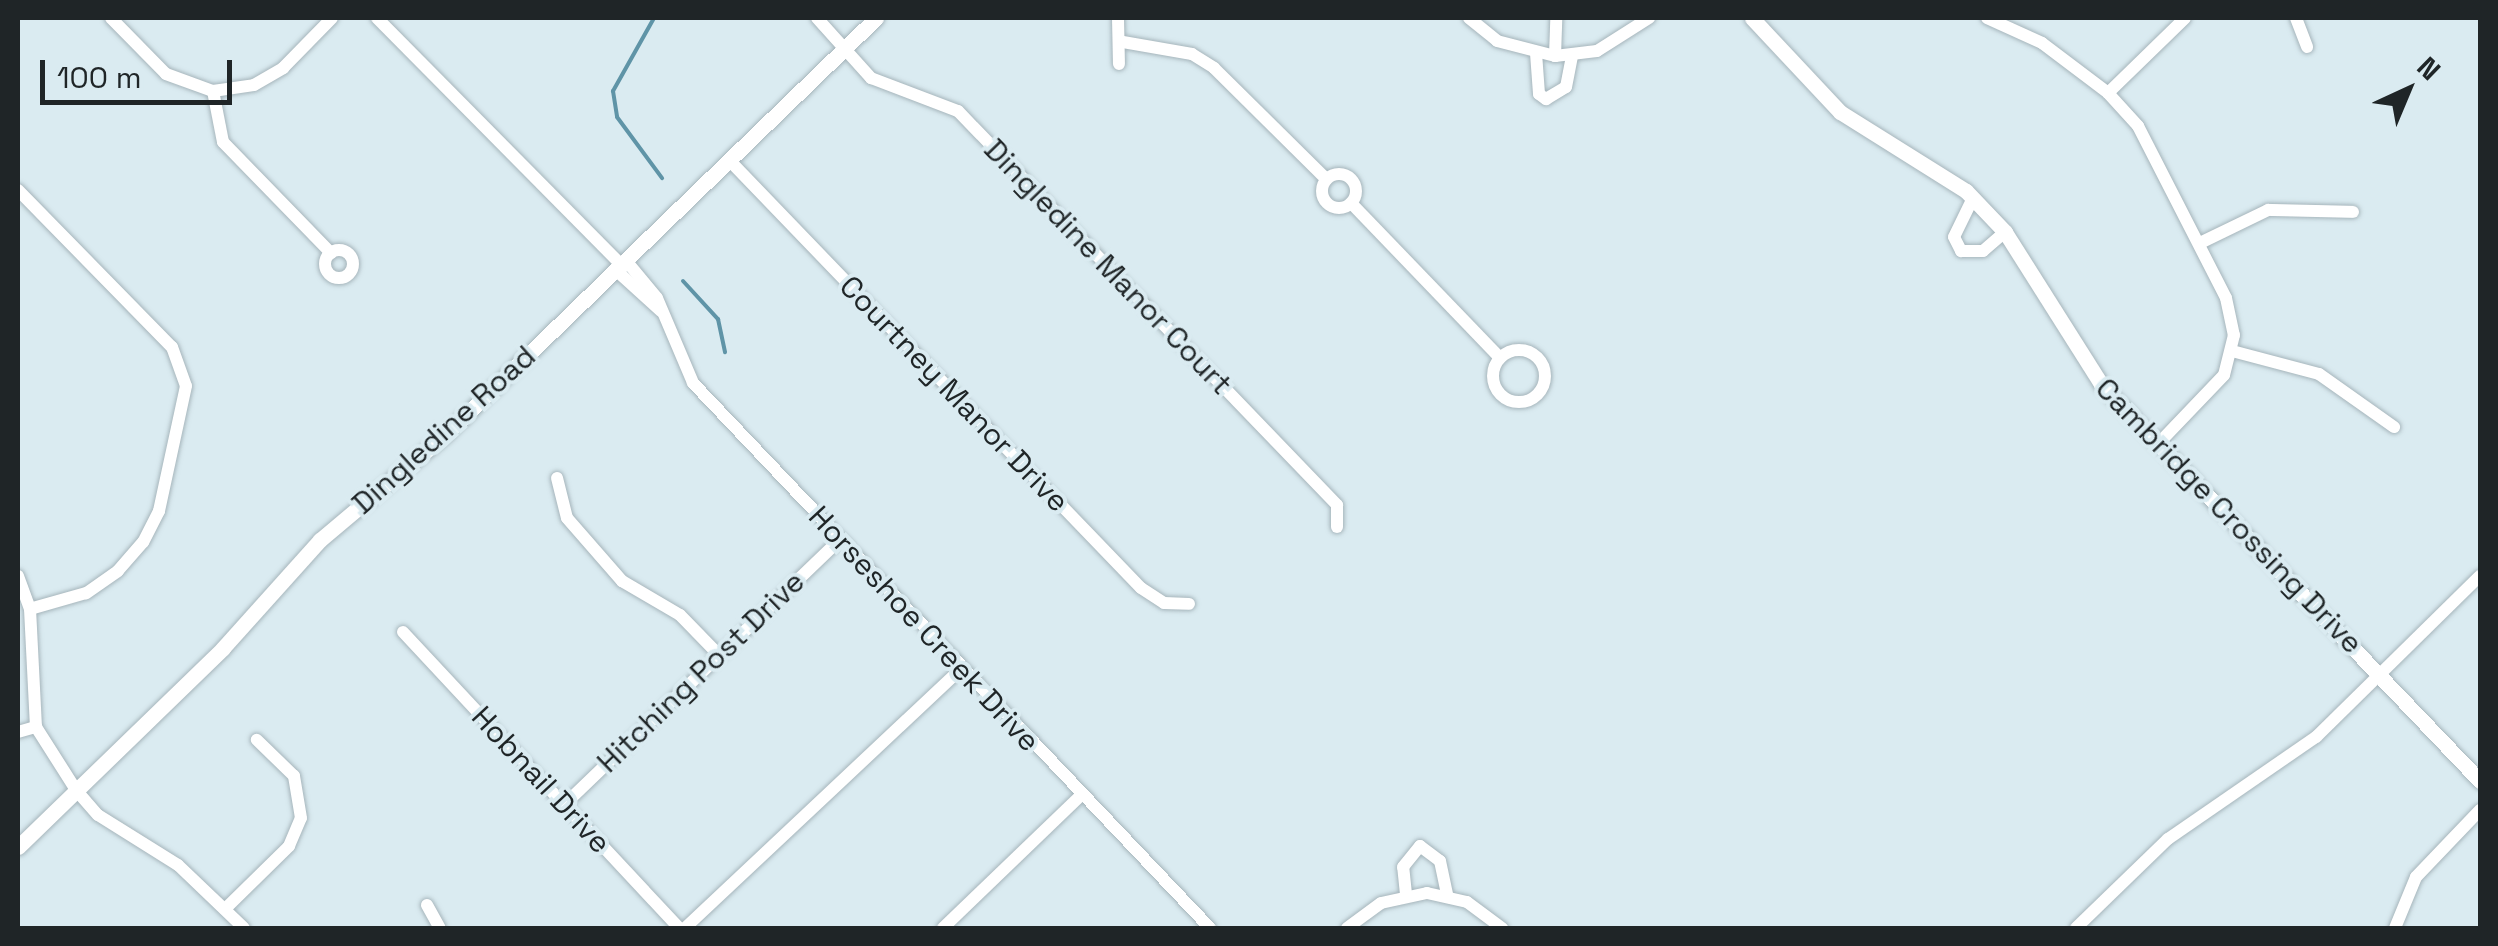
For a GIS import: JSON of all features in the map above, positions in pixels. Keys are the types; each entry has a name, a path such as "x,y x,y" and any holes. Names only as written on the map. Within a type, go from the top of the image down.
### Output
{"street":[{"path":"111,18 166,74 212,91 254,85 282,68 332,18"},
{"name":"Horseshoe Creek Drive","path":"377,18 623,267 662,313 693,383 960,670 1210,928"},
{"name":"Dingledine Manor Court","path":"817,18 871,78 958,111 1336,505 1337,527"},
{"name":"Dingledine Road","path":"18,847 223,648 320,540 447,434 876,18"},
{"path":"1118,18 1123,42 1119,64"},
{"path":"1469,18 1497,41 1554,56 1616,42 1649,18"},
{"path":"1554,56 1556,18"},
{"name":"Cambridge Crossing Drive","path":"1752,18 1840,112 1973,198 2031,264 2080,359 2480,781"},
{"path":"1987,18 2042,43 2108,93 2157,155 2226,298 2232,351 2215,387 2158,444"},
{"path":"2108,93 2184,18"},
{"path":"2296,18 2307,47"},
{"path":"1123,42 1192,54 1214,68 1326,179"},
{"path":"1536,53 1536,78 1546,98 1566,87 1572,55"},
{"path":"212,91 223,142 330,253"},
{"name":"Courtney Manor Drive","path":"731,162 1141,588 1164,604 1189,604"},
{"path":"1326,179 1338,174 1352,180 1351,204"},
{"path":"1326,179 1322,193 1327,204 1351,204 1500,358"},
{"path":"18,190 172,347 186,386 159,511 143,542 118,571 86,593 30,608"},
{"path":"1973,198 1954,237 1961,251 1984,250 2005,232"},
{"path":"2200,243 2268,210 2353,212"},
{"path":"1523,350 1538,358 1545,375 1540,391 1527,401 1503,396 1493,374 1500,358 1523,350"},
{"path":"2232,351 2319,374 2394,427"},
{"path":"557,478 567,518 622,581 680,615 716,652"},
{"name":"Hitching Post Drive","path":"564,806 716,652 839,540"},
{"path":"18,576 30,608 36,727 76,790 98,815 178,865 244,928"},
{"path":"2076,928 2168,840 2277,768 2480,576"},
{"name":"Hobnail Drive","path":"404,632 682,928"},
{"path":"682,928 960,670"},
{"path":"18,732 36,727"},
{"path":"225,910 289,846 301,818 294,776 257,740"},
{"path":"943,928 1081,795"},
{"path":"2395,928 2416,877 2480,810"},
{"path":"1406,894 1403,867 1420,846 1440,860 1448,895"},
{"path":"1347,928 1381,903 1406,894 1448,895 1502,928"},
{"path":"427,904 440,928"}],"waterway":[{"path":"654,18 613,91 617,117 662,178"},
{"path":"683,281 718,319 725,352"}]}
